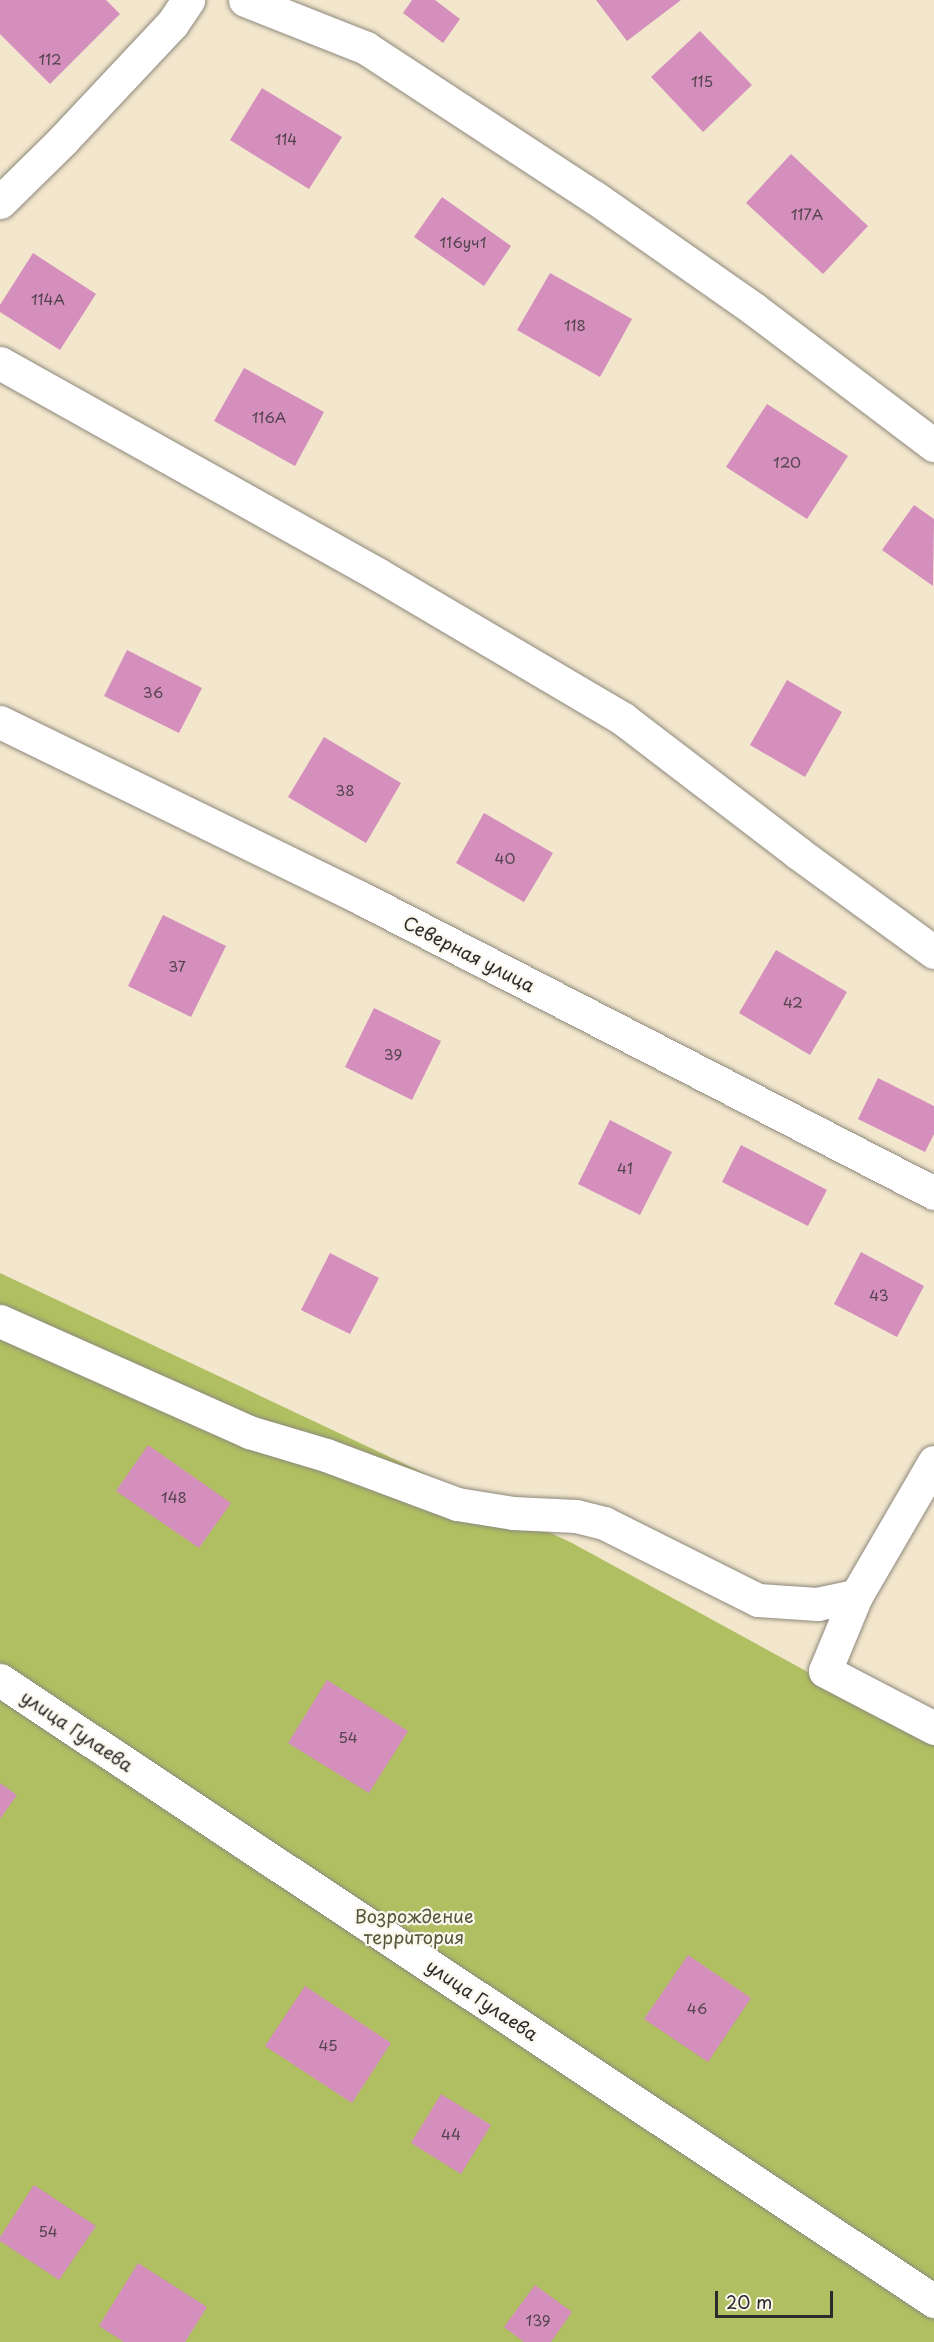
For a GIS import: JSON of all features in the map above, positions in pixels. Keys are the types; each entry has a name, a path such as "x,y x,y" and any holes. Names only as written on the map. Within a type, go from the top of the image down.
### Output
{"street":[{"path":"0,202 62,141 164,33 188,0"},
{"path":"245,0 366,48 603,203 754,309 934,445"},
{"path":"0,363 379,575 623,719 798,854 934,952"},
{"name":"Северная улица","path":"0,722 357,896 934,1193"},
{"path":"0,1321 249,1432 326,1455 457,1504 513,1513 576,1516 604,1523 758,1600 817,1604 856,1596"},
{"path":"934,1462 856,1596 825,1671 934,1728"},
{"name":"улица Гулаева","path":"0,1680 934,2301"}],"green space":[{"name":"Возрождение территория","path":"0,1273 572,1543 934,1741 934,2342 0,2342"}],"building":[{"path":"0,0 106,0 120,14 50,84 0,34"},
{"path":"412,0 435,0 460,19 443,43 403,13"},
{"path":"596,0 681,0 627,41"},
{"path":"700,31 752,85 703,132 651,77"},
{"path":"262,88 342,137 309,189 230,140"},
{"path":"791,154 868,226 823,274 746,203"},
{"path":"442,197 511,246 484,286 414,237"},
{"path":"33,253 96,294 60,350 0,312 0,305"},
{"path":"550,273 632,319 600,377 517,330"},
{"path":"244,368 324,412 295,466 214,421"},
{"path":"767,404 848,456 807,519 726,467"},
{"path":"914,505 934,519 933,586 882,550"},
{"path":"127,650 202,688 179,733 104,696"},
{"path":"787,680 842,712 805,777 750,745"},
{"path":"324,737 401,783 366,843 288,797"},
{"path":"484,813 553,853 524,902 456,863"},
{"path":"163,915 226,946 191,1017 128,986"},
{"path":"776,950 847,992 810,1055 739,1013"},
{"path":"374,1008 441,1041 412,1100 345,1067"},
{"path":"878,1078 934,1106 934,1134 925,1152 858,1119"},
{"path":"610,1120 672,1152 640,1215 578,1184"},
{"path":"741,1145 827,1190 808,1226 722,1182"},
{"path":"861,1252 924,1286 897,1337 834,1304"},
{"path":"330,1253 379,1278 350,1334 301,1310"},
{"path":"148,1445 231,1503 199,1548 116,1491"},
{"path":"327,1680 408,1731 369,1793 288,1743"},
{"path":"0,1783 17,1795 0,1819"},
{"path":"688,1955 751,1998 708,2062 644,2019"},
{"path":"305,1986 391,2043 352,2103 265,2046"},
{"path":"441,2094 491,2125 461,2174 411,2143"},
{"path":"34,2185 96,2226 59,2280 0,2241 0,2237"},
{"path":"138,2263 207,2307 185,2342 124,2342 99,2326"},
{"path":"535,2285 572,2312 551,2342 524,2342 504,2327"}]}
